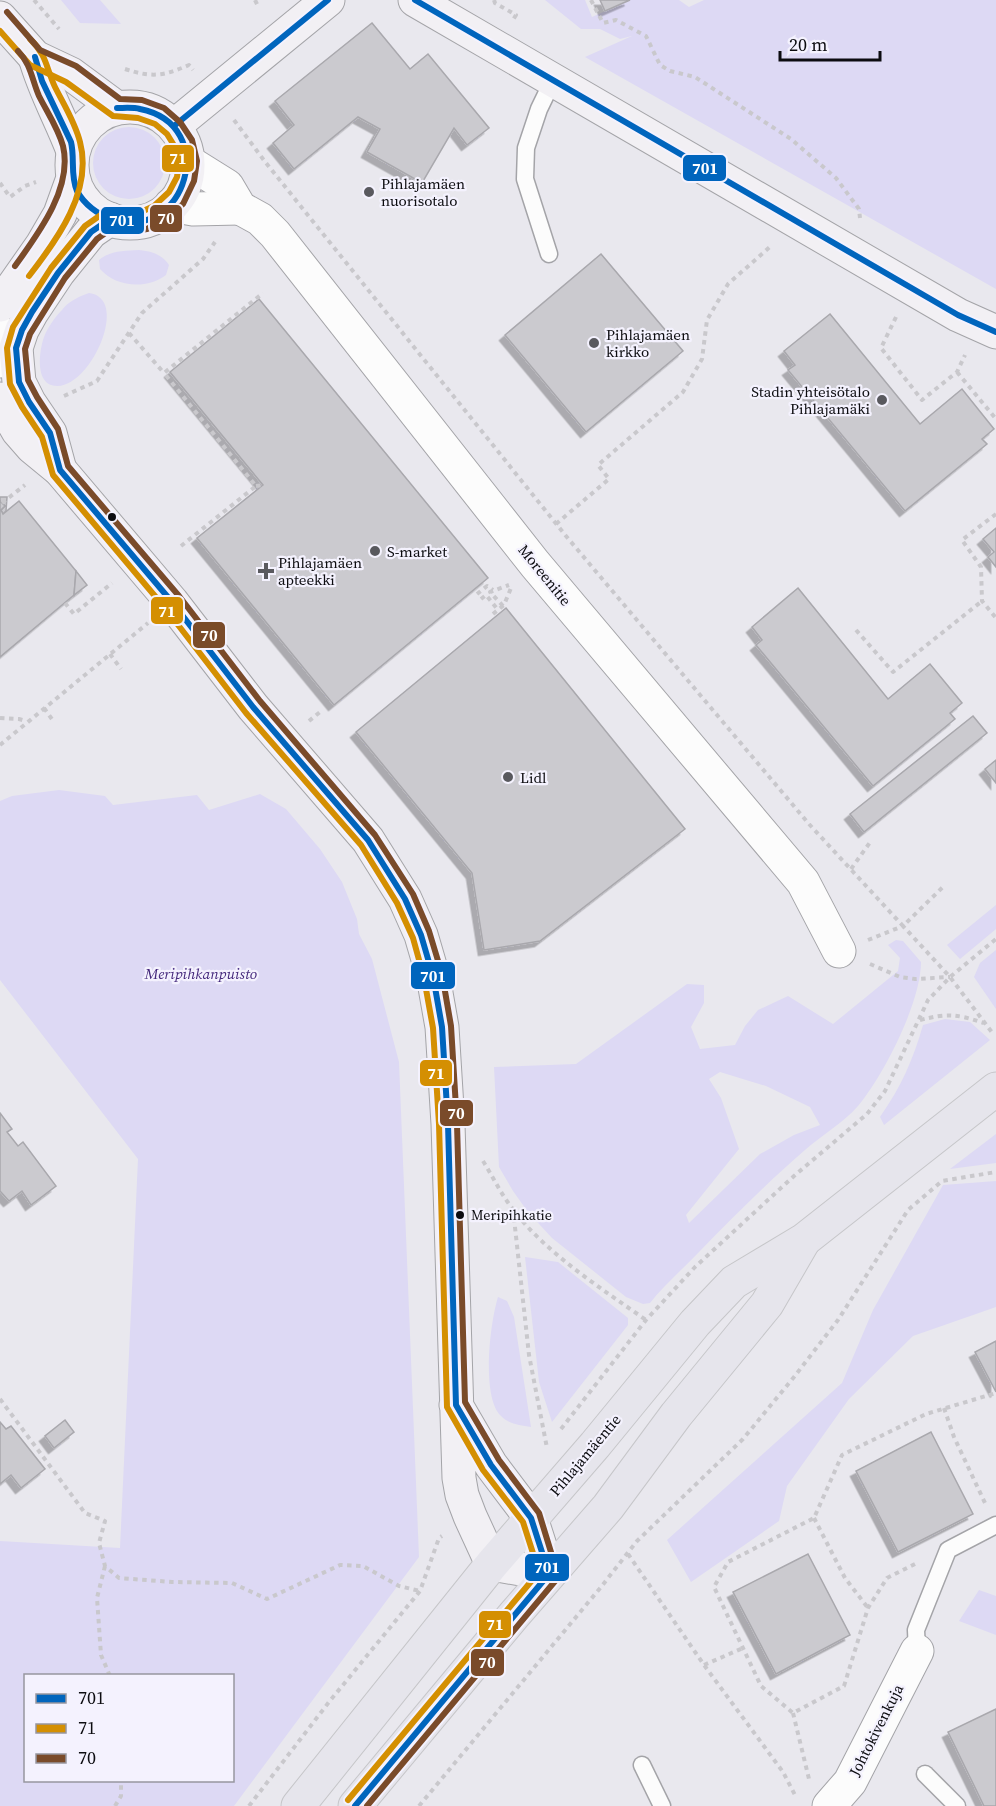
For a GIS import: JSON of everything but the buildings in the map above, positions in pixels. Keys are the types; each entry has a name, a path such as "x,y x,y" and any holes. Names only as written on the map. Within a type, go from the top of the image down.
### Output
{"main road":[{"path":"174,126 328,0"},
{"path":"415,0 913,288 988,328"},
{"path":"0,18 35,57 71,74 117,108"},
{"path":"0,305 42,245 60,214 64,169 62,122 42,81 35,57"},
{"path":"130,106 147,109 174,126 180,135 188,161 186,178 179,195 171,205 150,219 129,223 110,219 94,211 79,194 64,169 85,128 102,114 130,106"},
{"path":"60,470 50,433 29,402 5,347 27,321 58,273 91,232 110,219"},
{"path":"0,399 10,420 25,439 60,470 172,603 253,707 368,840 405,899 421,935 433,976 442,1027 448,1124 456,1405 459,1478 462,1495 492,1564 549,1574 531,1518 490,1465 456,1405"},
{"name":"Pihlajamäentie","path":"298,1806 492,1564 695,1323 734,1282 804,1240 996,1089"},
{"name":"Pihlajamäentie","path":"355,1806 608,1507 676,1415 768,1304 804,1240"}],"street":[{"name":"Moreenitie","path":"188,161 227,186 240,208 260,219 275,234 541,571 803,882 839,951"},
{"path":"171,205 193,209 240,208"},
{"name":"Johtokivenkuja","path":"820,1796 850,1782 917,1651"}],"lane":[{"path":"549,254 525,179 526,148 539,109 553,80"},
{"path":"917,1651 916,1630 948,1550 996,1526"},
{"path":"642,1766 662,1806"},
{"path":"925,1774 957,1806"}],"path":[{"path":"34,0 63,34"},
{"path":"255,0 258,6"},
{"path":"591,0 603,23 616,20 646,36 660,65 670,71 695,77 791,139 836,178 859,209 860,225"},
{"path":"117,67 146,76 164,75 189,65"},
{"path":"233,119 556,524 809,824 950,976 994,1035"},
{"path":"0,183 10,197 25,186 64,169"},
{"path":"58,399 97,381 142,313 203,259 240,208"},
{"path":"556,524 609,479 598,465 683,392 702,359 707,320 728,284 774,243"},
{"path":"913,288 881,348 922,399 957,372 988,328"},
{"path":"164,373 263,293"},
{"path":"129,332 256,486"},
{"path":"957,372 996,419"},
{"path":"2,503 26,484"},
{"path":"181,546 256,486 263,484"},
{"path":"996,514 962,540 981,567 982,601 996,618"},
{"path":"65,603 74,614 117,578"},
{"path":"492,590 513,584 502,606 493,614"},
{"path":"477,594 487,586 492,590"},
{"path":"492,590 490,592 502,606"},
{"path":"481,598 486,595 498,610"},
{"path":"856,630 893,672 982,601"},
{"path":"0,745 172,603"},
{"path":"110,654 121,669"},
{"path":"44,708 54,722"},
{"path":"0,718 19,719 26,722"},
{"path":"851,869 871,841"},
{"path":"839,951 903,926 945,885"},
{"path":"560,1430 646,1320 696,1267 867,1113 885,1091 928,1000 950,976 996,939"},
{"path":"839,951 900,977 915,979 950,976"},
{"path":"920,1020 945,1014 985,1023"},
{"path":"482,1159 513,1209 543,1242 597,1286 646,1320"},
{"path":"419,1806 637,1541 743,1440 838,1320 908,1210 942,1181 996,1172"},
{"path":"513,1209 529,1355 547,1447 553,1438"},
{"path":"820,1796 793,1713 761,1686 714,1587 728,1563 814,1518 842,1455 926,1414 996,1393"},
{"path":"0,1399 86,1513 105,1521 99,1544 105,1566 97,1598 101,1655 109,1674"},
{"path":"944,1408 954,1437 996,1526"},
{"path":"249,1806 329,1702 420,1591 439,1538 470,1516"},
{"path":"814,1518 845,1578 868,1608"},
{"path":"628,1554 704,1665 783,1772 800,1806"},
{"path":"793,1713 844,1686 868,1608 887,1578 921,1561 942,1566"},
{"path":"105,1566 119,1578 232,1583 267,1599 340,1565 363,1566 399,1586 420,1591"},
{"path":"704,1665 743,1648"},
{"path":"115,1806 121,1796 121,1782"}],"green space":[{"path":"61,0 100,0 121,24 80,23"},
{"path":"545,0 585,0 592,17 630,0 679,0 689,7 704,0 996,0 996,289 585,57 632,36 620,39 600,29 581,29"},
{"path":"136,127 155,137 163,149 165,163 163,177 155,189 143,197 122,199 103,189 95,177 93,156 103,137 115,129"},
{"path":"139,250 160,256 169,265 166,275 150,283 132,284 114,280 100,269 99,260 108,254"},
{"path":"89,293 101,298 106,310 102,341 83,372 71,382 58,386 50,385 45,381 40,367 44,337 52,322 65,307"},
{"name":"Meripihkanpuisto","path":"59,790 105,796 113,805 197,795 209,810 260,794 286,809 320,849 342,882 357,919 359,934 372,959 399,1062 419,1557 234,1806 0,1806 0,1541 120,1548 138,1159 0,980 0,801 12,796"},
{"path":"996,905 996,929 960,959 947,945"},
{"path":"896,940 903,941 921,962 919,978 908,1017 879,1076 868,1093 852,1112 805,1150 752,1199 650,1303 643,1304 626,1297 552,1238 528,1212 513,1191 499,1167 494,1067 576,1064 687,984 704,985 704,1003 691,1027 700,1049 735,1045 745,1026 758,1010 788,996 833,1024 898,971 900,958 888,945","holes":["720,1072 766,1086 810,1107 820,1125 794,1135 760,1154 689,1223 686,1215 739,1149 721,1098 709,1079"]},
{"path":"996,950 996,1009 974,977 980,963"},
{"path":"945,1019 970,1022 990,1040 884,1125 880,1117 906,1073 923,1025"},
{"path":"996,1134 996,1163 950,1169"},
{"path":"996,1181 996,1307 913,1336 849,1399 787,1486 779,1521 691,1582 667,1540 842,1383 873,1310 943,1185"},
{"path":"525,1257 558,1262 628,1318 628,1325 552,1422 539,1382"},
{"path":"498,1297 507,1301 514,1317 531,1427 504,1419 495,1406 491,1393 490,1341"},
{"path":"979,1590 996,1596 996,1635 959,1621"}],"transit line":[{"name":"701","path":"174,126 328,0"},
{"name":"701","path":"415,0 958,315 996,332"},
{"name":"70","path":"7,12 40,50 76,66 120,99 142,100 164,108 180,122 192,140 197,161 194,181 183,204 164,220 147,229 128,232 111,229 97,239 65,278 30,334 25,349 28,380 58,429 68,466 179,596 260,701 375,835 413,894 429,931 442,974 451,1026 457,1124 465,1402 499,1460 539,1513 558,1575 367,1806"},
{"name":"71","path":"0,31 30,65 66,82 113,116 138,118 155,124 167,134 175,147 179,162 177,177 169,192 154,206 141,212 128,214 111,210 105,212 85,226 51,268 13,327 7,348 10,384 42,437 53,475 165,608 246,713 361,845 397,903 413,938 424,978 433,1028 439,1124 447,1407 483,1470 523,1522 539,1572 348,1800"},
{"name":"71","path":"29,276 51,247 70,214 77,196 83,160 80,142 72,121 43,56 30,39"},
{"name":"70","path":"15,266 34,240 51,210 63,178 65,162 63,146 58,133 39,96 29,67 18,51"},
{"name":"701","path":"35,57 42,81 71,142 74,179 80,196 102,215 112,219 138,222 159,214 175,199 184,179 186,157 180,136 165,119 140,109 117,108"},
{"name":"701","path":"110,219 91,232 58,273 32,312 22,330 16,348 19,382 29,402 50,433 60,470 172,602 253,707 368,840 405,899 421,935 433,976 442,1027 448,1124 456,1405 491,1465 531,1518 549,1574 355,1806"}],"place":[{"name":"Pihlajamäen nuorisotalo","path":"369,192"},
{"name":"Pihlajamäen kirkko","path":"594,343"},
{"name":"Stadin yhteisötalo Pihlajamäki","path":"882,400"},
{"name":"S-market","path":"375,551"},
{"name":"Pihlajamäen apteekki","path":"266,571"},
{"name":"Lidl","path":"508,777"},
{"name":"Meripihkatie","path":"460,1215"}]}
